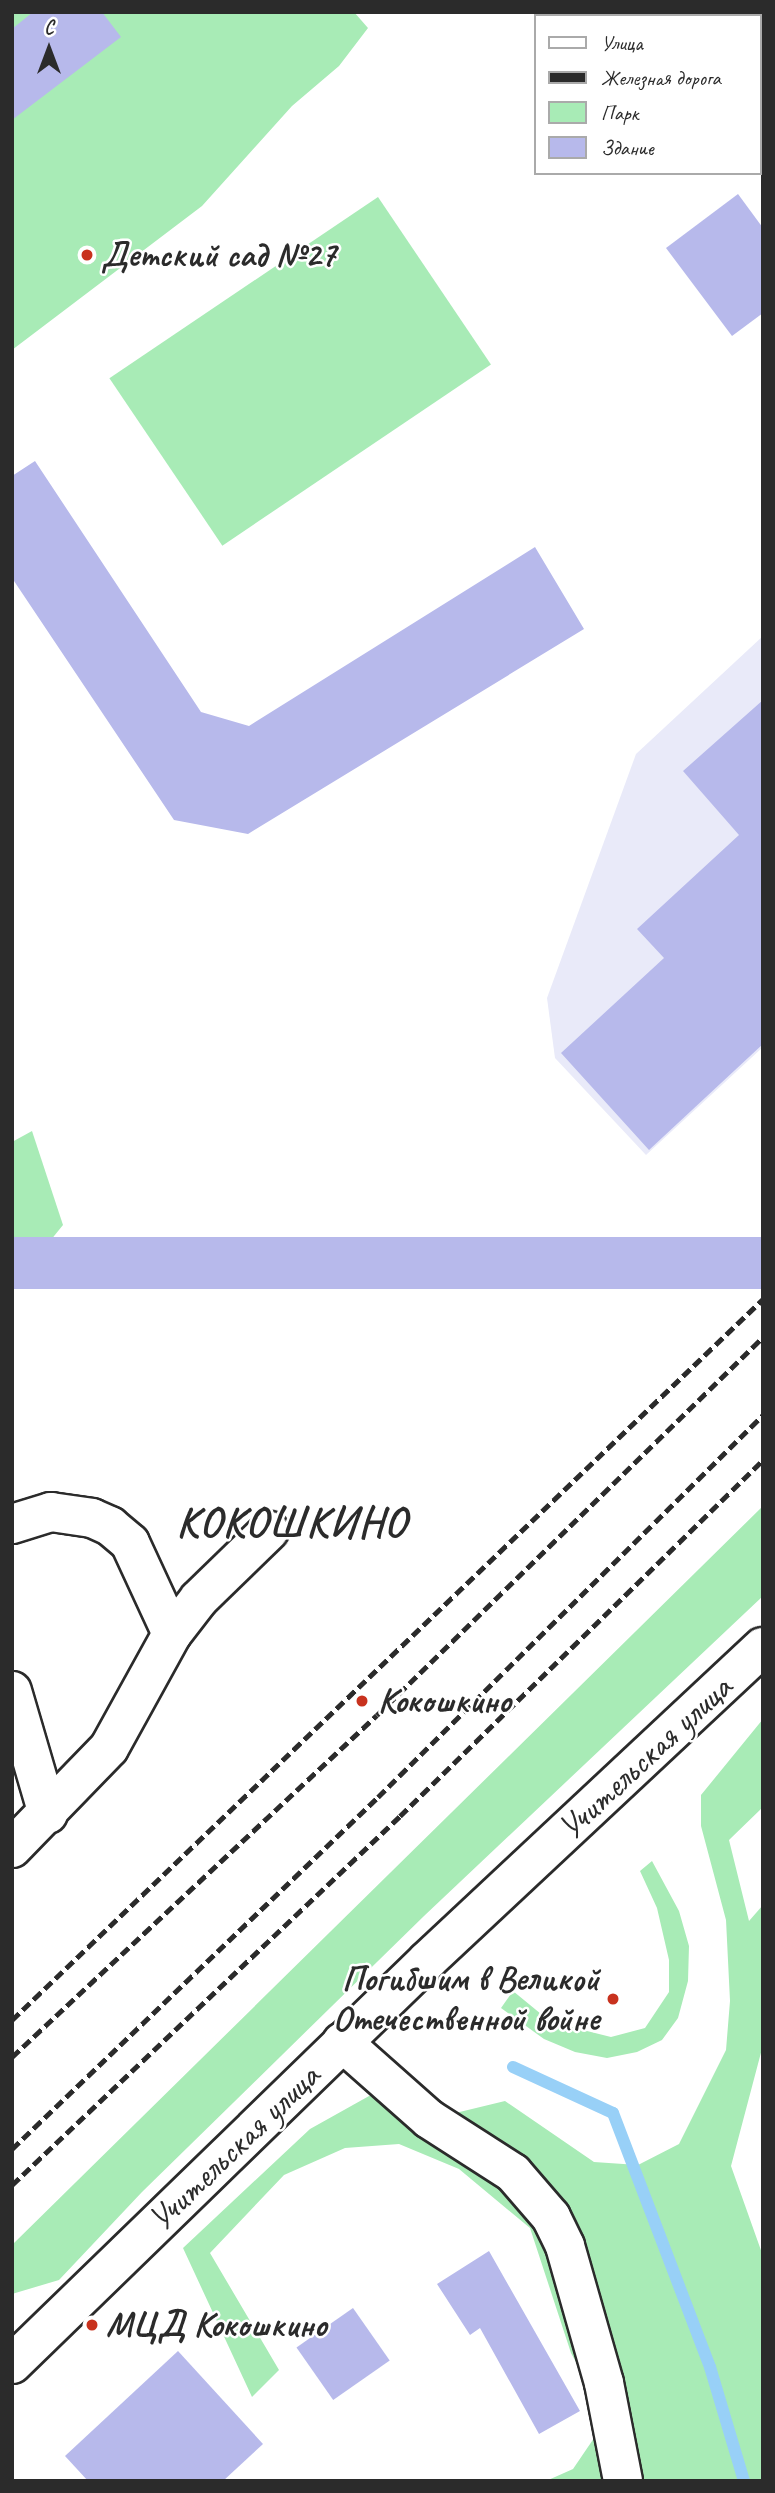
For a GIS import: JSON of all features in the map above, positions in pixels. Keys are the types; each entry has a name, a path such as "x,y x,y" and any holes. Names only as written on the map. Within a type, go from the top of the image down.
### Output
{"street":[{"path":"12,1524 51,1512 92,1518 110,1525 130,1543 172,1634"},
{"path":"12,1848 48,1814 109,1748 172,1634 199,1599 269,1531"},
{"name":"Учительская улица","path":"12,2364 342,2042 763,1647"},
{"path":"12,1691 48,1814"},
{"path":"342,2042 429,2119 513,2173 551,2217 565,2246 604,2383 623,2481"}],"shaded area":[{"path":"763,636 763,1047 646,1155 555,1058 547,998 636,754"}],"green space":[{"name":"Детский сад №27","path":"12,12 354,12 368,28 339,66 292,106 202,206 12,350"},
{"path":"378,197 491,364 222,546 109,378"},
{"path":"32,1131 63,1225 12,1288 12,1142"},
{"path":"763,1506 763,1596 424,1916 142,2192 59,2280 12,2294 12,2245"},
{"path":"763,1719 763,1807 729,1840 749,1921 763,1905 763,2045 731,2166 763,2256 763,2481 546,2481 573,2469 607,2419 571,2353 530,2228 459,2169 399,2144 345,2148 284,2175 210,2253 279,2370 252,2397 183,2248 310,2129 378,2091 391,2113 410,2124 505,2101 594,2162 638,2165 679,2144 726,2050 730,2001 726,1920 701,1826 701,1795"},
{"path":"652,1861 679,1911 689,1946 688,1981 678,2018 662,2040 637,2052 607,2058 575,2052 544,2039 501,2008 513,1991 541,2014 567,2026 611,2037 645,2028 669,1992 669,1960 657,1908 640,1871"}],"building":[{"path":"33,12 102,12 121,37 12,120 12,29"},
{"path":"738,194 763,228 763,313 732,336 666,248"},
{"path":"35,461 201,712 249,726 535,547 584,629 248,834 174,820 12,578 12,476"},
{"path":"763,700 763,1044 649,1150 561,1053 664,958 637,929 739,835 683,771"},
{"path":"12,1237 763,1237 763,1289 12,1289"},
{"path":"489,2251 580,2411 539,2434 480,2328 470,2335 437,2284"},
{"path":"353,2308 390,2360 333,2400 296,2348"},
{"path":"178,2351 263,2444 223,2481 88,2481 65,2456"}],"waterway":[{"path":"513,2067 613,2113 710,2367 744,2481"}],"railway":[{"path":"12,2020 763,1299"},
{"path":"12,2057 377,1715 763,1337"},
{"path":"12,2149 378,1797 763,1415"},
{"path":"12,2185 400,1816 763,1460"}],"place":[{"name":"Детский сад №27","path":"87,255"},
{"name":"Кокошкино","path":"362,1701"},
{"name":"Погибшим в Великой Отечественной войне","path":"613,1999"},
{"name":"МЦД Кокошкино","path":"92,2325"}],"district":[{"name":"КОКОШКИНО","path":"292,1523"}]}
